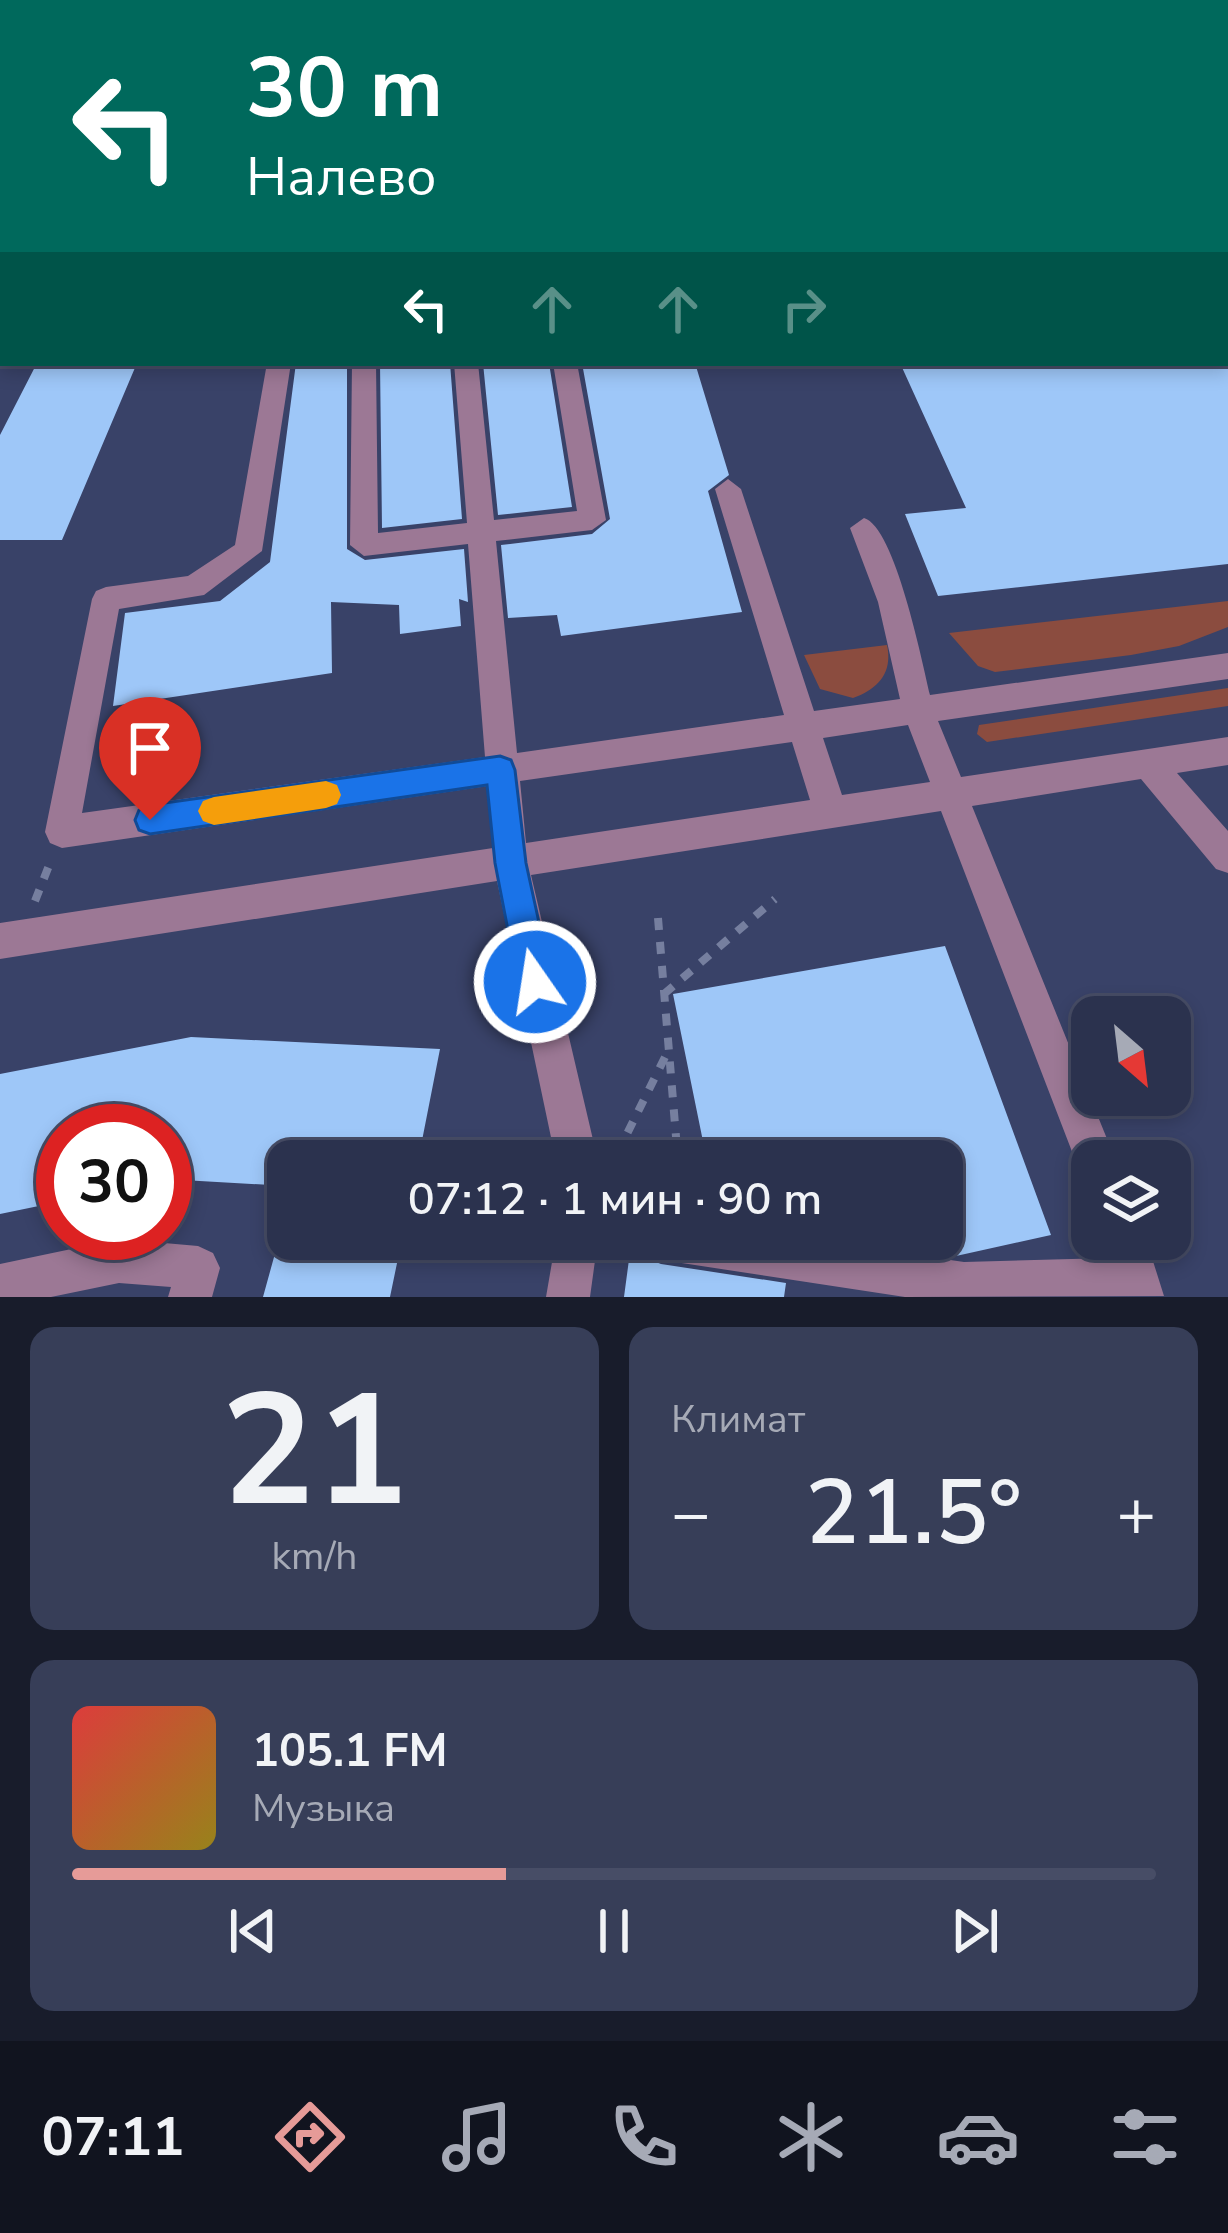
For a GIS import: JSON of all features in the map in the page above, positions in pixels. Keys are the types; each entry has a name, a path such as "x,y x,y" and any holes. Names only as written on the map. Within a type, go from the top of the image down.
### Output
{"street":[{"path":"279,366 248,551 194,587 106,599 62,832 1228,666"},
{"path":"364,366 364,545 592,520 566,366"},
{"path":"466,366 511,863 582,1140"},
{"path":"728,489 831,813"},
{"path":"864,528 893,602 918,710 1087,1140"},
{"path":"10,940 1148,763 1223,761"},
{"path":"1148,763 1228,857"},
{"path":"568,1297 574,1260"},
{"path":"803,1260 964,1284 1136,1272"},
{"path":"0,1286 119,1261 198,1268 190,1297"}],"path":[{"path":"10,940 62,832"},
{"path":"664,994 775,899"},
{"path":"658,918 676,1140"},
{"path":"602,1140 669,1050"}],"shaded area":[{"path":"1228,601 1228,627 1179,646 995,672 978,666 949,633"},
{"path":"887,645 888,664 882,679 853,698 820,689 804,655"},
{"path":"1228,688 1228,706 987,742 977,734 979,725"}],"building":[{"path":"35,366 136,366 62,540 0,540 0,435"},
{"path":"296,366 347,366 347,549 365,560 464,549 468,602 459,599 461,626 400,634 399,605 331,602 332,673 113,706 125,613 220,601 270,562"},
{"path":"380,366 450,366 462,519 382,528"},
{"path":"483,366 549,366 572,507 498,515"},
{"path":"583,366 696,366 729,475 708,491 742,612 561,636 557,615 508,618 501,545 592,534 610,519"},
{"path":"901,366 1228,366 1228,564 938,596 905,514 966,508"},
{"path":"945,946 1051,1235 963,1254 963,1140 703,1140 673,994"},
{"path":"191,1037 440,1049 422,1140 267,1140 267,1185 192,1181 192,1104 36,1104 36,1207 0,1214 0,1074"},
{"path":"273,1260 398,1260 390,1297 263,1297"},
{"path":"629,1260 786,1283 784,1297 624,1297"}],"slow traffic":[{"path":"214,811 326,795"}],"route":[{"path":"150,820 500,770 511,863 535,982"}]}
